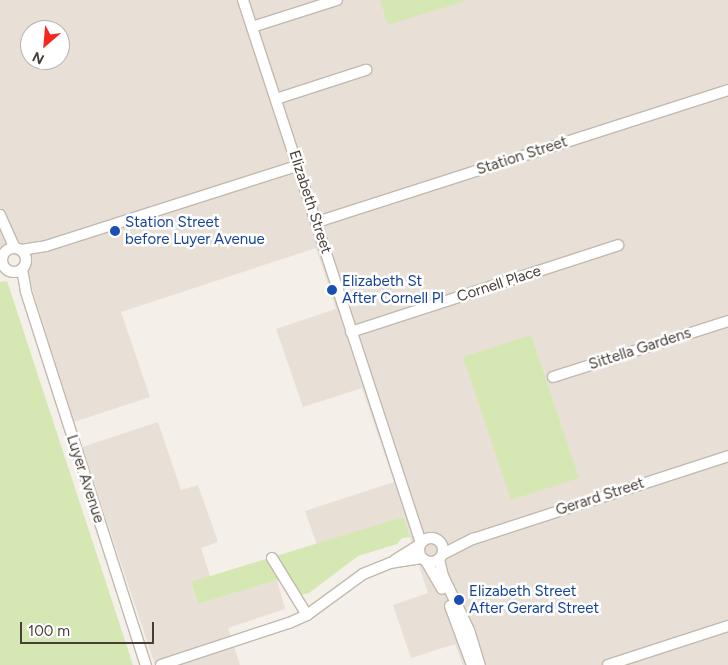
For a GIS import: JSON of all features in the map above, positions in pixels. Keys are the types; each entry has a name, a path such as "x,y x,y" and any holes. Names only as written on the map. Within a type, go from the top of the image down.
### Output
{"street":[{"name":"Elizabeth Street","path":"243,0 317,222 412,519 423,542 424,560"},
{"path":"252,27 337,0"},
{"path":"276,99 366,70"},
{"name":"Station Street","path":"317,222 728,90"},
{"path":"0,216 9,253 46,246 297,166"},
{"name":"Cornell Place","path":"351,332 618,245"},
{"path":"5,270 24,265 46,246"},
{"name":"Luyer Avenue","path":"26,292 5,270 9,253 24,265 26,292 146,665"},
{"name":"Sittella Gardens","path":"553,377 728,321"},
{"name":"Gerard Street","path":"424,560 441,556 473,539 728,456"},
{"name":"Gerard Street","path":"440,542 473,539"},
{"path":"162,665 306,615 350,581 390,563 423,542 440,542 443,576 469,630 480,665"},
{"path":"272,558 306,615"},
{"path":"390,563 424,560 456,620 472,665"},
{"path":"608,665 728,626"}],"shaded area":[{"path":"0,0 728,0 728,665 463,665 455,644 411,658 393,605 428,593 403,517 317,545 305,511 394,482 362,388 303,407 276,329 336,309 316,248 121,312 150,397 74,422 23,259 10,253 0,257"},
{"path":"158,422 181,490 198,485 218,542 201,548 210,576 191,583 198,604 277,580 285,609 228,628 240,665 155,665 82,447"}],"green space":[{"path":"380,0 468,0 388,25"},
{"path":"7,281 133,665 0,665 0,282"},
{"path":"531,335 579,478 511,500 463,357"},
{"path":"403,517 410,537 402,538 397,544 358,556 309,593 300,595 277,580 198,604 191,582"}],"place":[{"name":"Station Street before Luyer Avenue","path":"115,231"},
{"name":"Elizabeth St After Cornell Pl","path":"332,290"},
{"name":"Elizabeth Street After Gerard Street","path":"459,600"}]}
